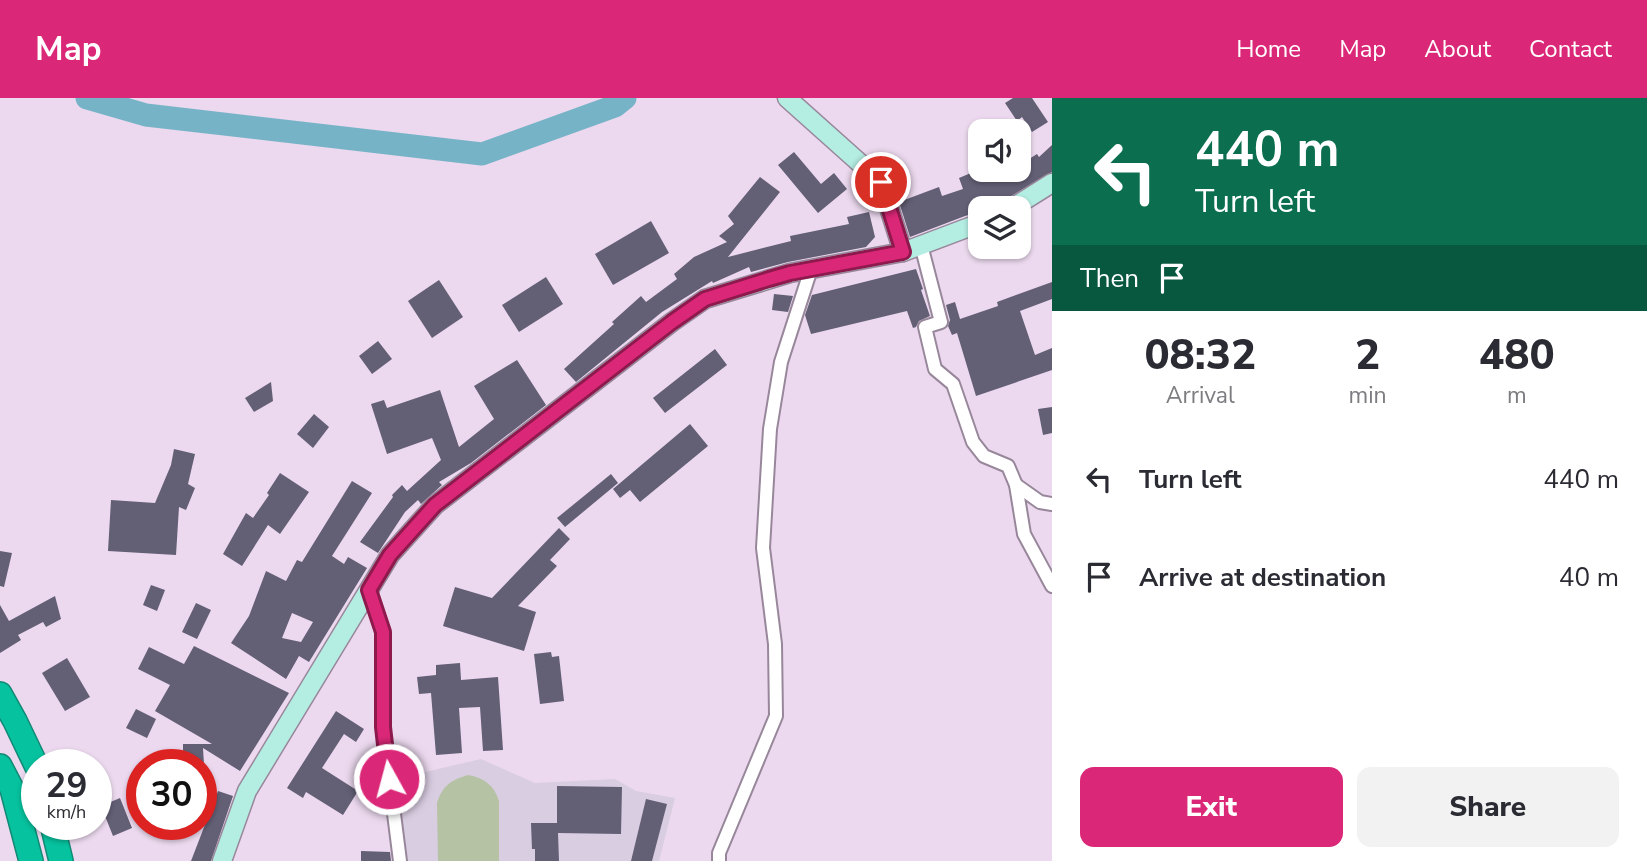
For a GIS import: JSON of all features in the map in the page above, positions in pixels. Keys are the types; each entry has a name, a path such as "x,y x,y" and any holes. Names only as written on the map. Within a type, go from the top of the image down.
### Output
{"highway":[{"path":"0,694 28,749"},
{"path":"0,766 12,789 31,861"},
{"path":"56,840 61,861"}],"street":[{"path":"787,98 881,182 903,252"},
{"path":"1031,196 1052,183"},
{"path":"222,861 247,791 390,555 435,505 705,299 790,273 903,252 968,228"},
{"path":"921,246 941,323 925,327 935,369 953,384 973,442 984,456 1007,466 1016,485 1024,534 1052,586"},
{"path":"719,861 719,853 776,716 775,644 763,548 770,429 781,362 811,269"},
{"path":"1016,485 1041,502 1052,504"},
{"path":"369,590 383,632 383,727 400,861"}],"shaded area":[{"path":"481,759 535,783 615,779 636,791 675,798 659,861 408,861 395,779"}],"green space":[{"path":"468,775 488,783 499,801 499,861 438,861 437,803 448,784"}],"building":[{"path":"1013,98 1032,98 1048,122 1032,132 1031,119 1016,119 1005,103"},
{"path":"1052,145 1052,172 1011,196 968,196 968,215 910,237 899,202 939,187 942,196 963,189 959,178 968,174 968,182 1031,182 1031,158 1037,154 1039,157"},
{"path":"794,152 821,184 834,173 847,189 818,213 778,165"},
{"path":"760,177 780,192 728,257 791,241 790,236 849,224 847,217 869,212 875,237 866,247 751,272 749,267 713,283 712,281 662,312 576,382 564,369 614,324 612,322 641,296 646,302 677,279 674,274 694,257 727,242 719,236 734,224 728,216"},
{"path":"651,221 669,253 613,285 595,254"},
{"path":"916,269 930,316 919,321 916,327 913,328 907,311 811,334 805,315 812,295"},
{"path":"546,277 563,304 519,332 502,305"},
{"path":"439,280 463,317 432,338 408,301"},
{"path":"1052,282 1052,299 1020,311 1035,355 1052,348 1052,370 976,396 957,333 952,335 948,326 950,320 946,305 955,302 960,319 998,306 997,302"},
{"path":"774,294 793,296 788,312 772,310"},
{"path":"378,341 392,359 372,374 359,356"},
{"path":"715,349 727,365 665,413 653,398"},
{"path":"517,360 546,405 471,463 439,482 442,485 421,504 418,500 405,512 378,553 360,542 392,495 402,485 407,491 441,460 432,438 387,454 371,404 384,400 387,408 440,390 459,447 494,419 474,386"},
{"path":"271,382 273,401 254,412 245,398"},
{"path":"1052,407 1052,433 1043,435 1038,409"},
{"path":"314,414 329,427 313,448 297,434"},
{"path":"690,424 708,446 640,502 630,490 620,498 613,489"},
{"path":"174,449 195,454 188,484 195,488 186,510 179,507 176,555 108,551 111,500 155,503 171,465"},
{"path":"280,473 309,492 280,534 268,525 242,566 223,554 246,513 253,518"},
{"path":"611,474 618,483 565,527 557,518"},
{"path":"352,481 372,493 332,556 344,564 348,557 367,568 309,662 299,656 286,679 231,643 249,616 266,571 286,581 297,560 302,562","holes":["292,613 313,622 301,642 282,638"]},
{"path":"559,528 570,539 550,560 557,566 518,606 536,612 524,651 443,626 455,587 492,598"},
{"path":"0,551 12,553 4,587 0,586"},
{"path":"151,585 165,590 157,611 143,605"},
{"path":"55,596 61,619 46,627 43,622 18,635 21,640 0,653 0,605 9,621"},
{"path":"196,603 211,610 197,639 182,632"},
{"path":"194,646 289,693 240,771 217,757 217,749 183,749 183,744 212,744 155,711 170,685 138,669 149,647 184,664"},
{"path":"551,652 552,657 559,656 564,701 540,704 534,654"},
{"path":"67,658 90,697 65,711 42,673"},
{"path":"460,663 461,680 498,677 503,750 483,751 480,707 459,708 462,753 436,755 431,693 419,694 417,677 436,675 436,665"},
{"path":"136,709 156,719 147,738 126,728"},
{"path":"336,711 364,729 356,742 344,734 322,768 358,791 343,815 306,792 303,798 287,788"},
{"path":"557,786 622,787 621,834 558,833 559,861 535,861 531,823 557,823"},
{"path":"218,791 233,796 211,861 191,861 199,840 217,840"},
{"path":"120,798 126,813 126,831 113,836 112,834 112,801"},
{"path":"646,799 667,804 652,861 631,861"},
{"path":"361,851 390,852 391,861 361,861"}],"waterway":[{"path":"87,98 146,115 482,154 615,106 625,98"}],"route":[{"path":"389,779 383,727 383,632 369,590 390,555 435,505 705,299 790,273 903,252 881,182"}]}
